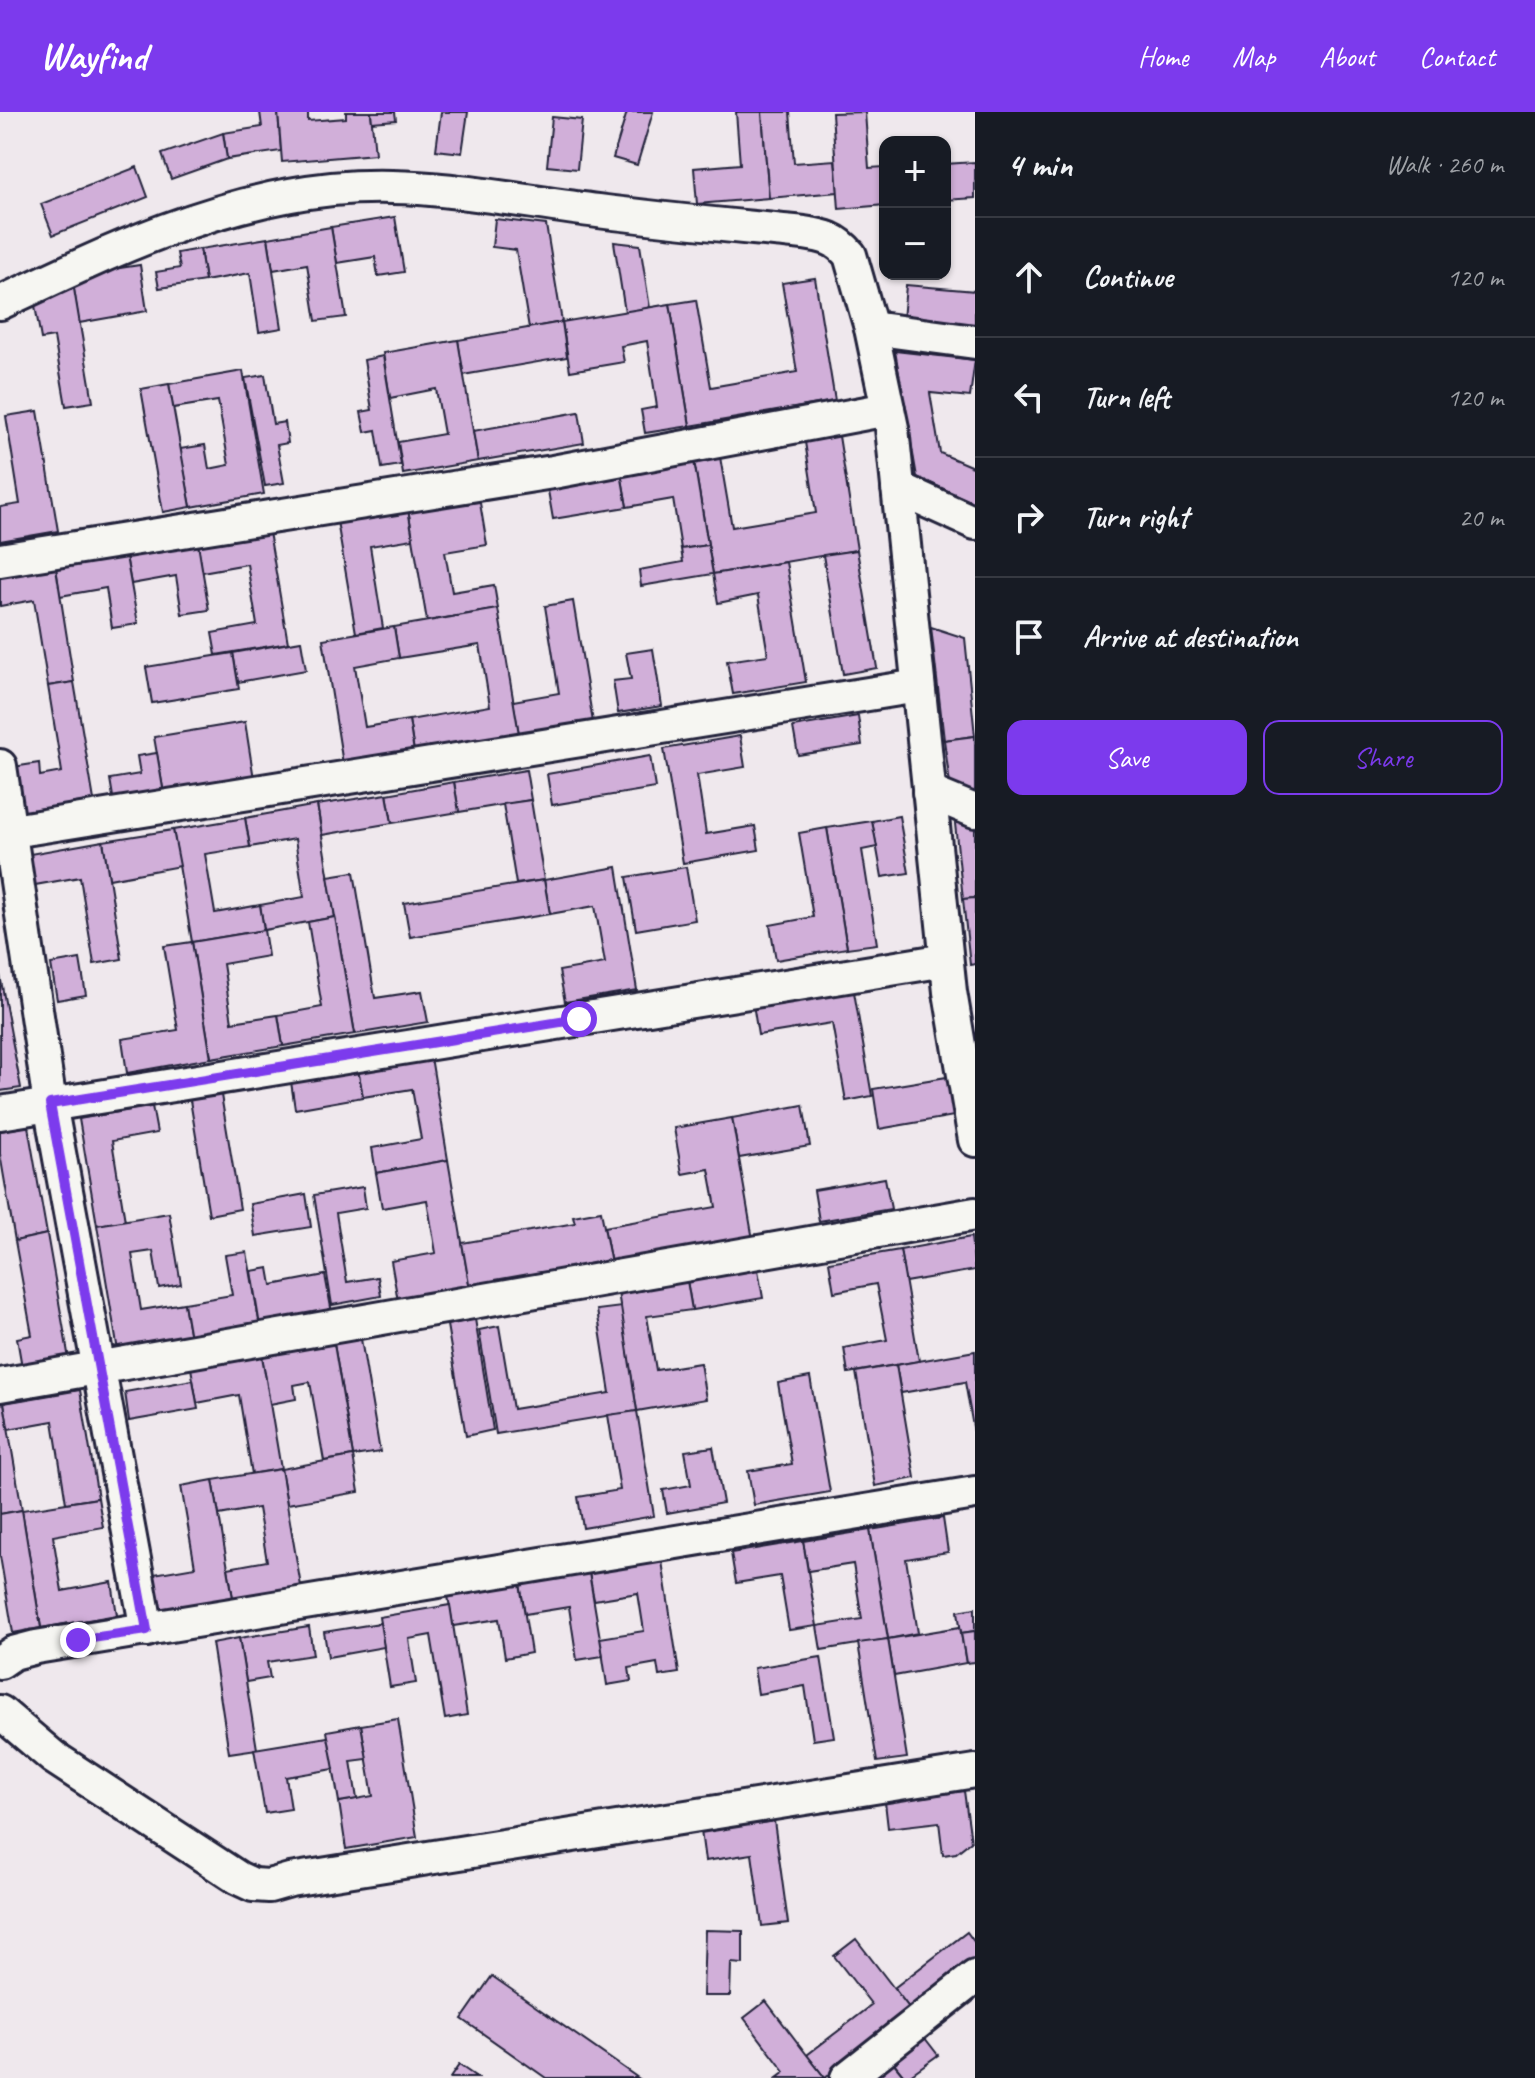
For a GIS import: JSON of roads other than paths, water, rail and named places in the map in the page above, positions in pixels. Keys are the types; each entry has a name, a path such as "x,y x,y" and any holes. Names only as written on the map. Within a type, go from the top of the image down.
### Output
{"street":[{"path":"0,303 140,240 225,209 331,189 403,186 829,236 850,255 871,328 888,409 946,960 962,992 975,1140"},
{"path":"871,328 975,342"},
{"path":"0,560 553,472 888,409"},
{"path":"898,488 975,523"},
{"path":"6,832 918,686"},
{"path":"0,766 6,832 50,1104 147,1630"},
{"path":"929,792 975,811"},
{"path":"0,1113 946,960"},
{"path":"0,1385 975,1214"},
{"path":"0,1662 13,1653 36,1647 975,1493"},
{"path":"0,1712 53,1757 216,1866 253,1885 269,1886 290,1880 975,1771"},
{"path":"847,2078 975,1977"}]}
